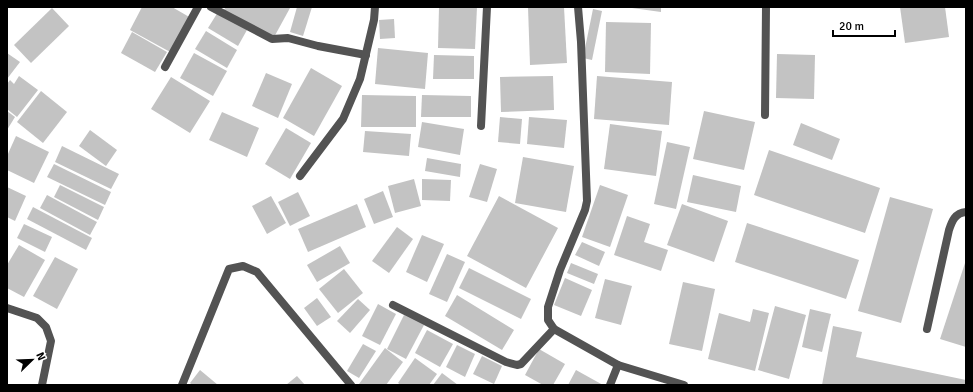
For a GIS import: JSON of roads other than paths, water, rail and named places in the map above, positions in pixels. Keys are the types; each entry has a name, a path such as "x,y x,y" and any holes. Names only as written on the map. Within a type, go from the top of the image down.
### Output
{"street":[{"path":"165,67 198,7"},
{"path":"211,7 272,39 288,38 318,46 366,55"},
{"path":"300,176 343,118 360,79 374,20 375,7"},
{"path":"481,126 487,7"},
{"path":"578,7 581,42 587,201 585,210 560,270 548,307 548,320 554,329 618,365 684,385"},
{"path":"765,115 766,7"},
{"path":"927,329 948,230 956,215 966,212"},
{"path":"182,385 229,269 243,266 257,272 351,385"},
{"path":"393,305 506,362 517,365 522,364 554,329"},
{"path":"7,308 37,318 46,327 51,341 42,385"},
{"path":"610,385 618,365"}]}
